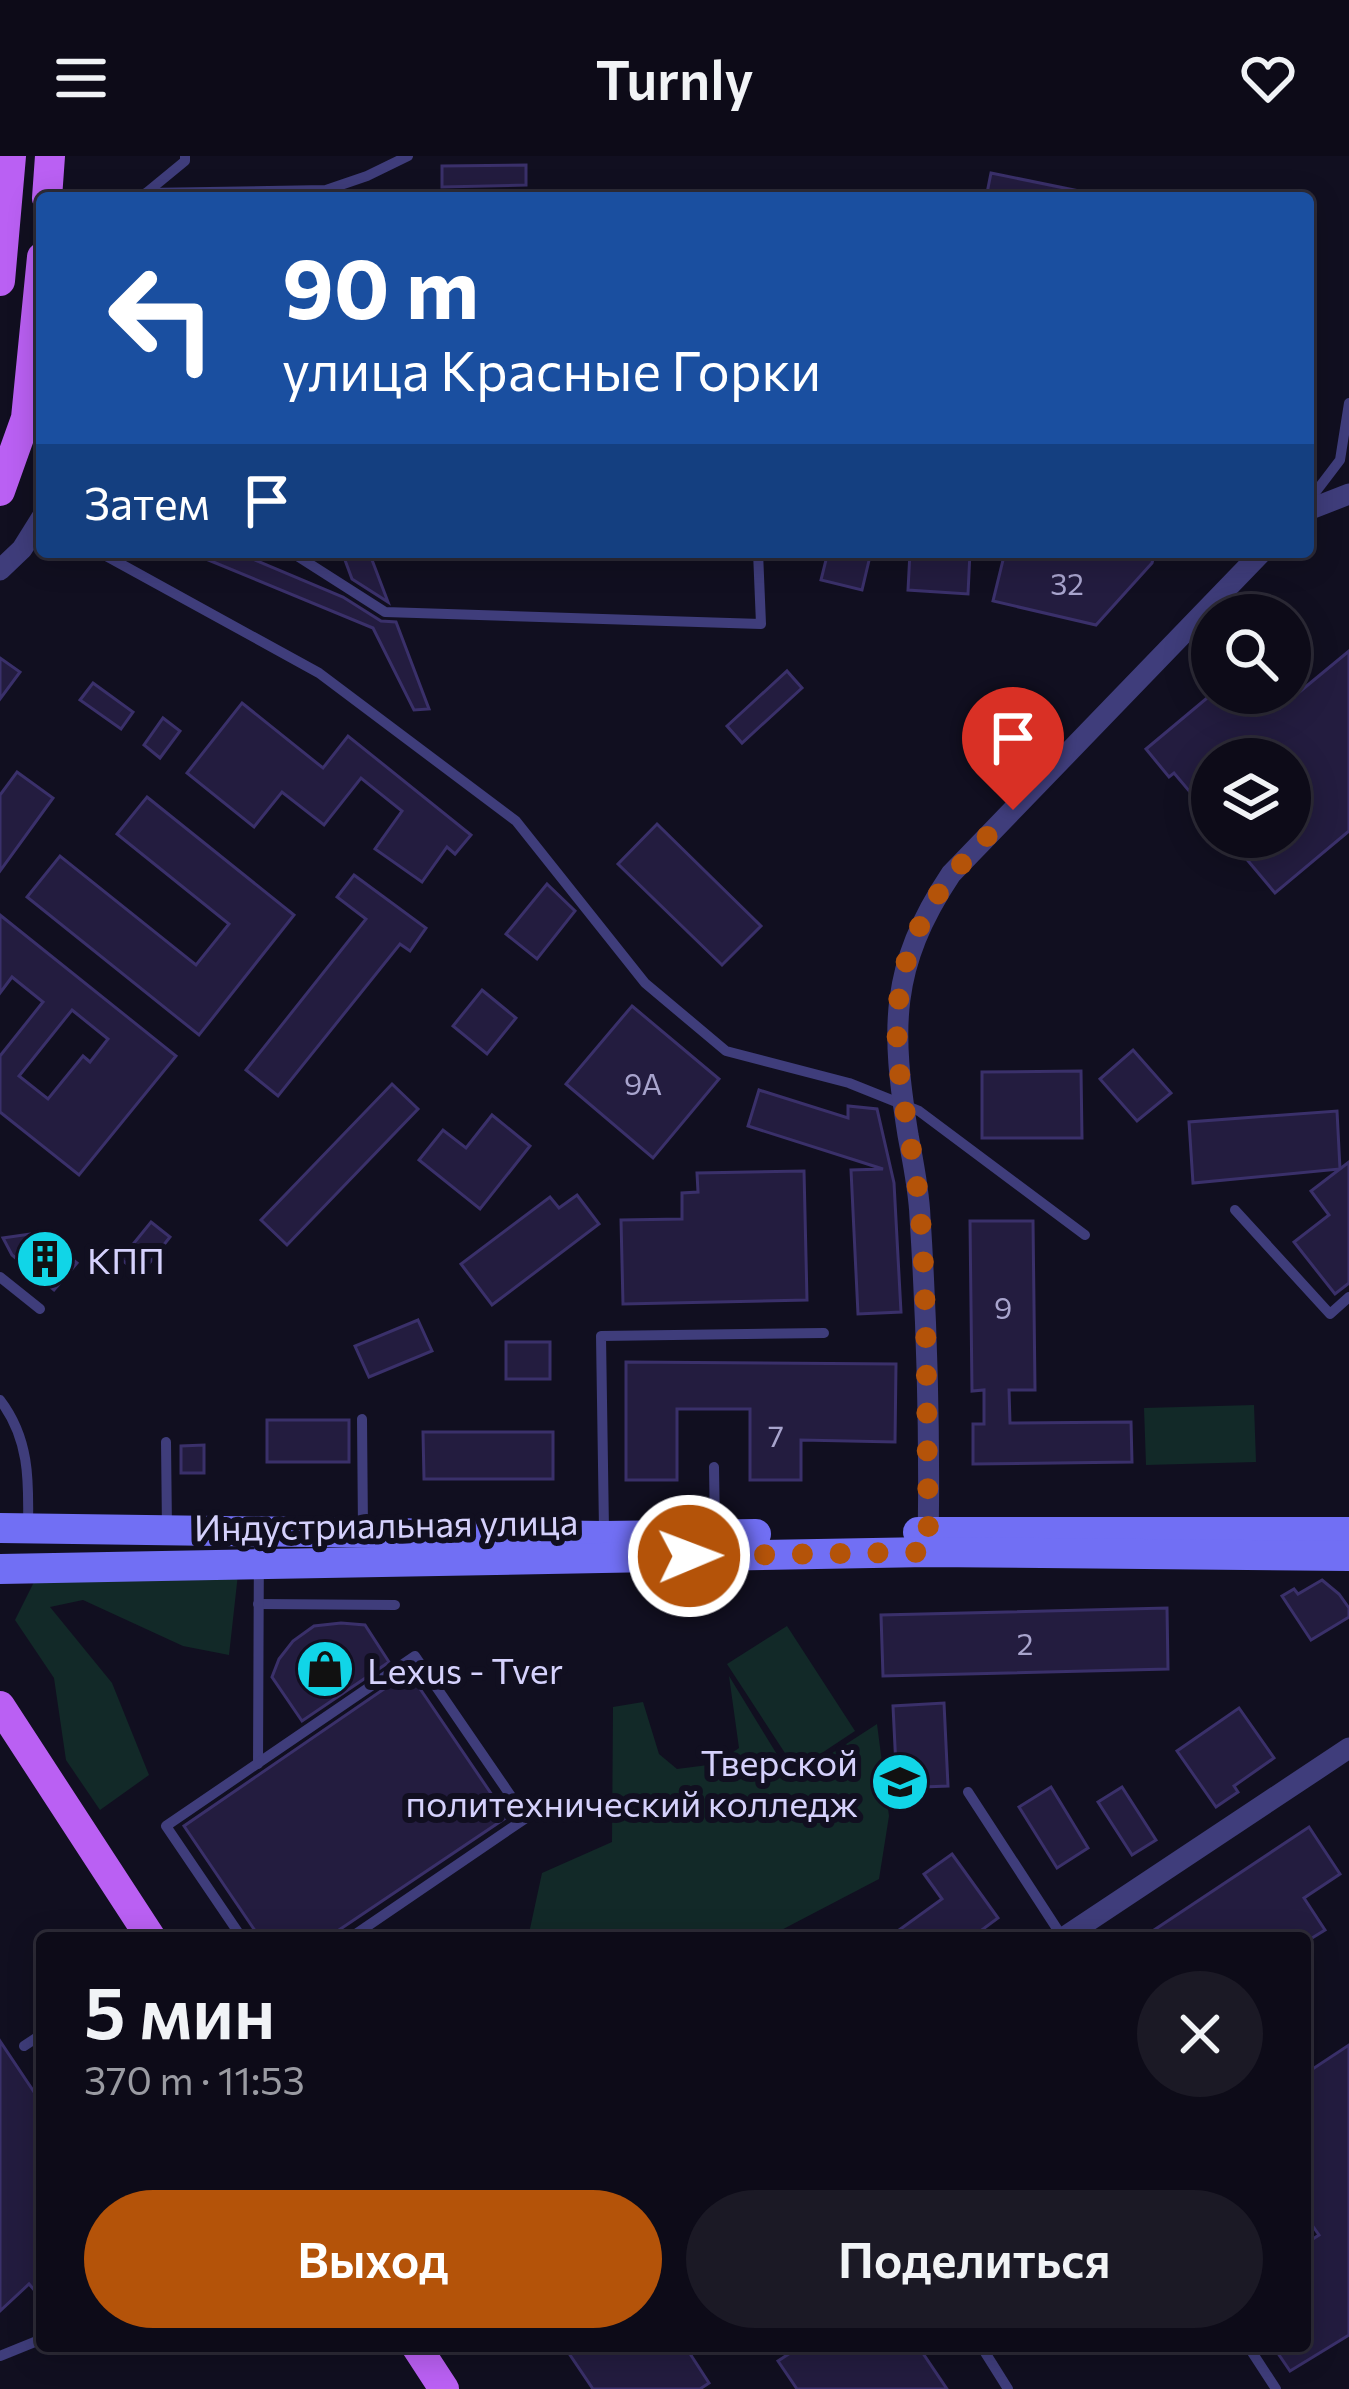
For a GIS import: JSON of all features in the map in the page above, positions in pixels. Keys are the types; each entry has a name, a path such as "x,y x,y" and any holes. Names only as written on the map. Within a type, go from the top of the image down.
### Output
{"main road":[{"path":"0,281 10,156"},
{"path":"47,192 50,156"},
{"path":"0,491 26,418 36,317"},
{"path":"0,1706 147,1932"},
{"path":"0,1740 125,1932"},
{"path":"398,2352 422,2389"},
{"path":"420,2352 444,2389"}],"street":[{"path":"1314,504 1349,494"},
{"path":"0,570 36,533"},
{"path":"928,1542 920,1207 896,1035 898,1000 916,934 950,874 1256,558"},
{"name":"Индустриальная улица","path":"14,1528 604,1537 716,1534 1349,1556"},
{"name":"Индустриальная улица","path":"0,1569 1349,1532"},
{"path":"1072,1932 1349,1748"}],"lane":[{"path":"147,192 185,156"},
{"path":"253,192 326,190 408,156"},
{"path":"1314,497 1340,460 1349,403"},
{"path":"110,558 320,673 516,821 645,983 725,1052 849,1083 919,1111 1085,1234"},
{"path":"302,558 385,612 761,624 758,558"},
{"path":"1235,1210 1330,1314 1349,1297"},
{"path":"0,1277 40,1310"},
{"path":"604,1537 601,1336 824,1333"},
{"path":"0,1400 11,1414 28,1461 14,1528"},
{"path":"362,1419 363,1532"},
{"path":"166,1442 167,1532"},
{"path":"714,1467 716,1534"},
{"path":"257,1764 259,1532"},
{"path":"258,1604 394,1605"},
{"path":"238,1932 166,1826 415,1656 526,1818 359,1932"},
{"path":"968,1792 1059,1932"},
{"path":"24,2046 36,2038"},
{"path":"0,2356 36,2341"},
{"path":"985,2352 1007,2389"},
{"path":"1252,2352 1276,2389"}],"green space":[{"path":"1254,1405 1256,1462 1146,1465 1144,1408"},
{"path":"44,1562 239,1565 229,1655 183,1646 83,1600 50,1607 112,1683 149,1775 100,1810 66,1760 54,1678 15,1620"},
{"path":"787,1626 855,1731 796,1770 727,1664"},
{"path":"729,1676 789,1774 800,1774 877,1724 889,1816 879,1879 778,1932 529,1932 542,1873 612,1842 613,1707 643,1702 659,1754 677,1769 716,1764 739,1748"}],"building":[{"path":"526,165 526,185 442,187 442,166"},
{"path":"991,173 1079,191 1079,192 987,192"},
{"path":"204,558 250,558 343,597 381,621 396,622 429,709 414,710 373,628"},
{"path":"344,558 371,558 388,602 352,579"},
{"path":"826,558 870,558 862,590 821,580"},
{"path":"910,558 970,558 968,594 908,590"},
{"path":"1004,558 1153,558 1096,625 993,601"},
{"path":"1349,651 1349,831 1275,893 1246,858 1311,858 1311,738 1191,738 1191,793 1174,773 1169,777 1146,749 1191,711 1311,714 1311,682"},
{"path":"0,658 20,672 0,699"},
{"path":"787,671 802,688 742,743 727,726"},
{"path":"93,683 133,712 121,729 80,700"},
{"path":"242,703 323,768 348,736 471,835 455,854 447,847 422,882 375,849 402,811 361,778 324,825 282,792 254,827 187,773"},
{"path":"163,718 180,731 160,758 144,745"},
{"path":"17,772 53,798 0,871 0,795"},
{"path":"147,797 294,915 199,1035 27,897 60,856 196,965 229,924 117,834"},
{"path":"657,824 761,926 722,965 618,864"},
{"path":"354,875 426,928 410,951 400,944 278,1096 246,1070 366,919 337,897"},
{"path":"547,884 575,911 537,959 506,934"},
{"path":"0,915 176,1056 79,1175 0,1112 0,1056 43,1002 12,977 0,993","holes":["72,1010 108,1039 90,1062 83,1056 48,1099 19,1076"]},
{"path":"482,990 516,1018 487,1054 453,1026"},
{"path":"632,1006 719,1079 653,1158 566,1084"},
{"path":"1133,1050 1171,1093 1137,1121 1100,1079"},
{"path":"1081,1071 1082,1138 982,1138 982,1072"},
{"path":"392,1084 418,1109 287,1245 261,1220"},
{"path":"759,1090 848,1118 848,1106 877,1109 894,1183 901,1312 858,1314 851,1170 883,1169 748,1126"},
{"path":"1337,1111 1340,1169 1193,1183 1189,1122"},
{"path":"492,1115 530,1146 480,1209 419,1160 443,1130 466,1148"},
{"path":"1349,1162 1349,1283 1335,1294 1294,1242 1329,1215 1311,1191"},
{"path":"804,1171 807,1300 623,1304 621,1220 682,1219 682,1193 698,1192 697,1173"},
{"path":"577,1195 599,1224 492,1305 461,1264 550,1197 559,1208"},
{"path":"970,1221 1033,1221 1035,1390 1009,1390 1010,1423 1131,1422 1132,1462 973,1464 973,1424 984,1424 984,1390 972,1391"},
{"path":"151,1222 170,1237 140,1275 121,1259"},
{"name":"КПП","path":"30,1234 46,1246 50,1241 77,1263 54,1290 12,1255 3,1238"},
{"path":"418,1320 432,1351 369,1377 355,1346"},
{"path":"506,1342 550,1342 550,1379 506,1379"},
{"path":"626,1362 896,1364 895,1442 801,1440 801,1480 750,1480 750,1409 677,1409 677,1480 626,1480"},
{"path":"267,1420 349,1420 349,1462 267,1462"},
{"path":"423,1432 553,1432 553,1479 424,1479"},
{"path":"204,1445 204,1473 181,1473 181,1446"},
{"path":"1322,1580 1339,1594 1349,1617 1311,1640 1282,1596 1294,1589 1298,1594"},
{"path":"1167,1608 1168,1669 883,1676 881,1615"},
{"path":"365,1625 389,1662 302,1721 272,1677 279,1659 314,1626"},
{"path":"410,1674 507,1817 336,1932 256,1932 184,1826"},
{"path":"944,1703 948,1786 897,1788 893,1706"},
{"path":"1239,1708 1274,1758 1234,1786 1238,1792 1216,1807 1177,1751"},
{"path":"1051,1787 1088,1848 1057,1868 1019,1807"},
{"path":"1122,1787 1156,1840 1132,1855 1098,1802"},
{"path":"1309,1827 1340,1874 1304,1898 1325,1930 1312,1938 1311,1932 1151,1932"},
{"path":"952,1854 998,1918 979,1932 896,1932 942,1899 924,1874"},
{"path":"0,2041 36,2095 36,2292 29,2284 0,2311"},
{"path":"1349,2045 1349,2335 1290,2371 1277,2352 1311,2352 1311,2240 1319,2235 1311,2224 1311,2070"},
{"path":"568,2352 689,2352 709,2383 700,2389 593,2389"},
{"path":"792,2352 922,2352 947,2389 797,2389 778,2361"}],"place":[{"name":"КПП","path":"45,1259"},
{"name":"Lexus - Tver","path":"325,1669"},
{"name":"Тверской политехнический колледж","path":"900,1782"}],"route":[{"path":"689,1556 928,1552 926,1308 920,1207 898,1069 898,1000 916,934 932,903 950,874 1013,810"}]}
